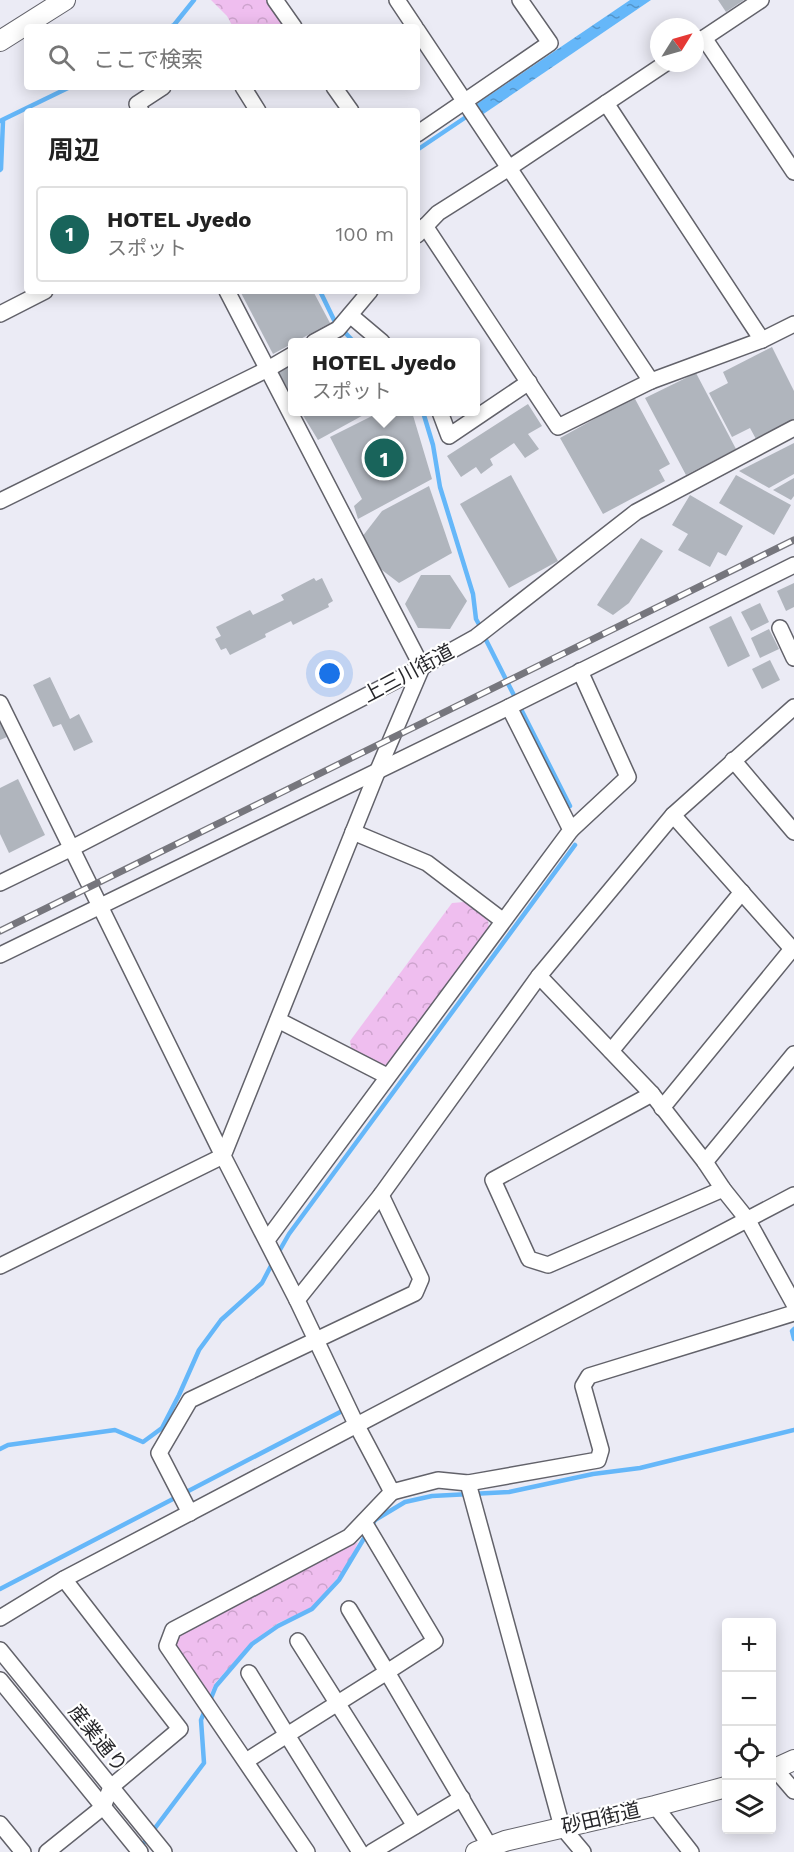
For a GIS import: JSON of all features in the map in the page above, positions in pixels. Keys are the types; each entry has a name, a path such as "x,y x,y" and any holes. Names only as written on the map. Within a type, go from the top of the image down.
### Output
{"main road":[{"path":"27,24 65,0"},
{"path":"0,41 24,26"},
{"path":"776,1769 794,1760"},
{"name":"砂田街道","path":"483,1849 505,1841 722,1788"}],"street":[{"path":"275,0 292,24"},
{"path":"397,0 413,24"},
{"path":"420,132 550,43 520,0"},
{"path":"704,38 760,0"},
{"path":"420,34 651,381"},
{"path":"704,47 794,172"},
{"path":"652,72 438,213 421,230 529,382 558,427 651,381 762,340 794,324"},
{"path":"139,108 137,104 158,90"},
{"path":"245,90 256,108"},
{"path":"336,90 349,108"},
{"path":"606,103 762,340"},
{"path":"0,314 39,294"},
{"path":"229,294 288,408"},
{"path":"321,338 338,329 368,294"},
{"path":"350,315 377,338"},
{"path":"0,501 288,357"},
{"path":"480,415 529,382"},
{"path":"0,1266 223,1156 378,770 422,667 292,416"},
{"path":"442,416 449,436 479,416"},
{"name":"上三川街道","path":"0,884 422,667 476,636 636,512 794,428"},
{"path":"0,955 794,565"},
{"path":"780,628 794,658"},
{"path":"267,1240 502,920 571,830 628,777 580,671"},
{"path":"0,703 223,1156 297,1300 356,1424 392,1492"},
{"path":"509,706 571,830"},
{"path":"297,1300 381,1195 539,976 673,815 794,706"},
{"path":"733,760 794,832"},
{"path":"662,1108 793,950 673,815"},
{"path":"353,832 427,863 502,920"},
{"path":"611,1051 742,892"},
{"path":"539,976 652,1095 705,1162 747,1219 794,1304"},
{"path":"278,1020 387,1076"},
{"path":"705,1162 794,1054"},
{"path":"652,1095 493,1180 529,1259 548,1265 723,1189"},
{"path":"190,1513 159,1453 190,1400 415,1293 421,1279 381,1195"},
{"path":"0,1618 64,1579 794,1196"},
{"path":"307,1852 167,1646 173,1630 349,1537 392,1492 438,1480 468,1483 598,1460 601,1450 584,1386 588,1376 794,1312"},
{"path":"468,1483 562,1827 583,1852"},
{"path":"246,1761 435,1641 364,1522"},
{"path":"47,1852 104,1807 111,1787 180,1729 64,1579"},
{"path":"349,1609 462,1798 483,1849"},
{"path":"298,1641 416,1826"},
{"name":"産業通り","path":"0,1650 164,1852"},
{"path":"249,1673 360,1852"},
{"name":"産業通り","path":"0,1680 140,1852"},
{"path":"776,1773 794,1791"},
{"path":"372,1852 462,1798"},
{"path":"655,1806 691,1852"},
{"path":"0,1824 23,1852"}],"green space":[{"path":"211,0 266,0 282,24 231,24 227,16"},
{"path":"464,902 488,919 489,930 389,1065 380,1066 352,1052 350,1041 452,903"},
{"path":"358,1542 350,1562 310,1609 278,1623 252,1642 215,1683 208,1698 175,1648 179,1636"}],"water":[{"path":"630,0 651,0 482,115 475,105"}],"building":[{"path":"718,0 744,0 726,12"},
{"path":"242,294 315,294 330,323 302,338 288,338 288,346 273,354"},
{"path":"772,347 794,391 794,419 756,439 750,428 732,437 709,393 728,383 723,372"},
{"path":"288,366 288,389 278,372"},
{"path":"696,373 736,449 686,475 645,398"},
{"path":"634,397 670,464 659,470 665,481 603,514 560,438"},
{"path":"528,404 542,426 528,434 539,449 525,458 514,443 490,459 493,465 481,474 476,467 461,477 447,456"},
{"path":"303,416 362,416 318,440"},
{"path":"372,416 413,416 432,479 358,519 354,506 362,499 330,437"},
{"path":"794,443 794,474 769,488 739,471"},
{"path":"511,475 558,561 509,588 460,504"},
{"path":"736,475 791,505 774,535 719,503"},
{"path":"794,478 794,496 791,500 773,490"},
{"path":"429,486 452,553 399,583 378,567 362,537 382,511"},
{"path":"690,495 743,526 726,556 718,552 710,567 678,550 688,534 672,525"},
{"path":"641,538 663,551 629,603 613,615 597,605"},
{"path":"421,575 450,575 467,601 450,629 418,628 405,604"},
{"path":"314,578 316,581 322,578 333,601 328,604 329,607 293,625 291,621 265,634 266,637 230,655 226,648 221,650 215,639 221,636 216,627 250,610 253,615 284,600 281,595"},
{"path":"794,583 794,607 786,611 777,591"},
{"path":"760,603 769,622 751,631 741,612"},
{"path":"731,616 750,656 728,667 709,627"},
{"path":"769,629 779,649 760,658 751,638"},
{"path":"770,660 780,680 762,689 752,669"},
{"path":"50,677 70,719 79,714 93,742 74,751 61,724 53,727 33,685"},
{"path":"0,722 7,737 0,740"},
{"path":"18,779 45,835 9,853 0,834 0,788"}],"waterway":[{"path":"175,24 194,0"},
{"path":"27,108 64,90"},
{"path":"0,121 24,109"},
{"path":"420,148 469,115"},
{"path":"0,170 3,121"},
{"path":"321,294 335,322 350,338"},
{"path":"424,416 433,445 440,487 473,594 476,619 481,628"},
{"path":"484,636 570,806"},
{"path":"277,1255 289,1234 575,845"},
{"path":"0,1449 8,1445 115,1430 143,1442 162,1428 199,1350 221,1320 262,1283 273,1262"},
{"path":"794,1329 792,1331 794,1339"},
{"path":"0,1589 346,1409"},
{"path":"209,1703 216,1686 252,1644 278,1626 312,1609 339,1580 375,1520 405,1502 432,1496 509,1492 593,1474 640,1468 794,1430"},
{"path":"140,1848 204,1763 201,1720 205,1710"}],"railway":[{"path":"0,931 794,540"}],"place":[{"name":"HOTEL Jyedo","path":"384,458"}]}
